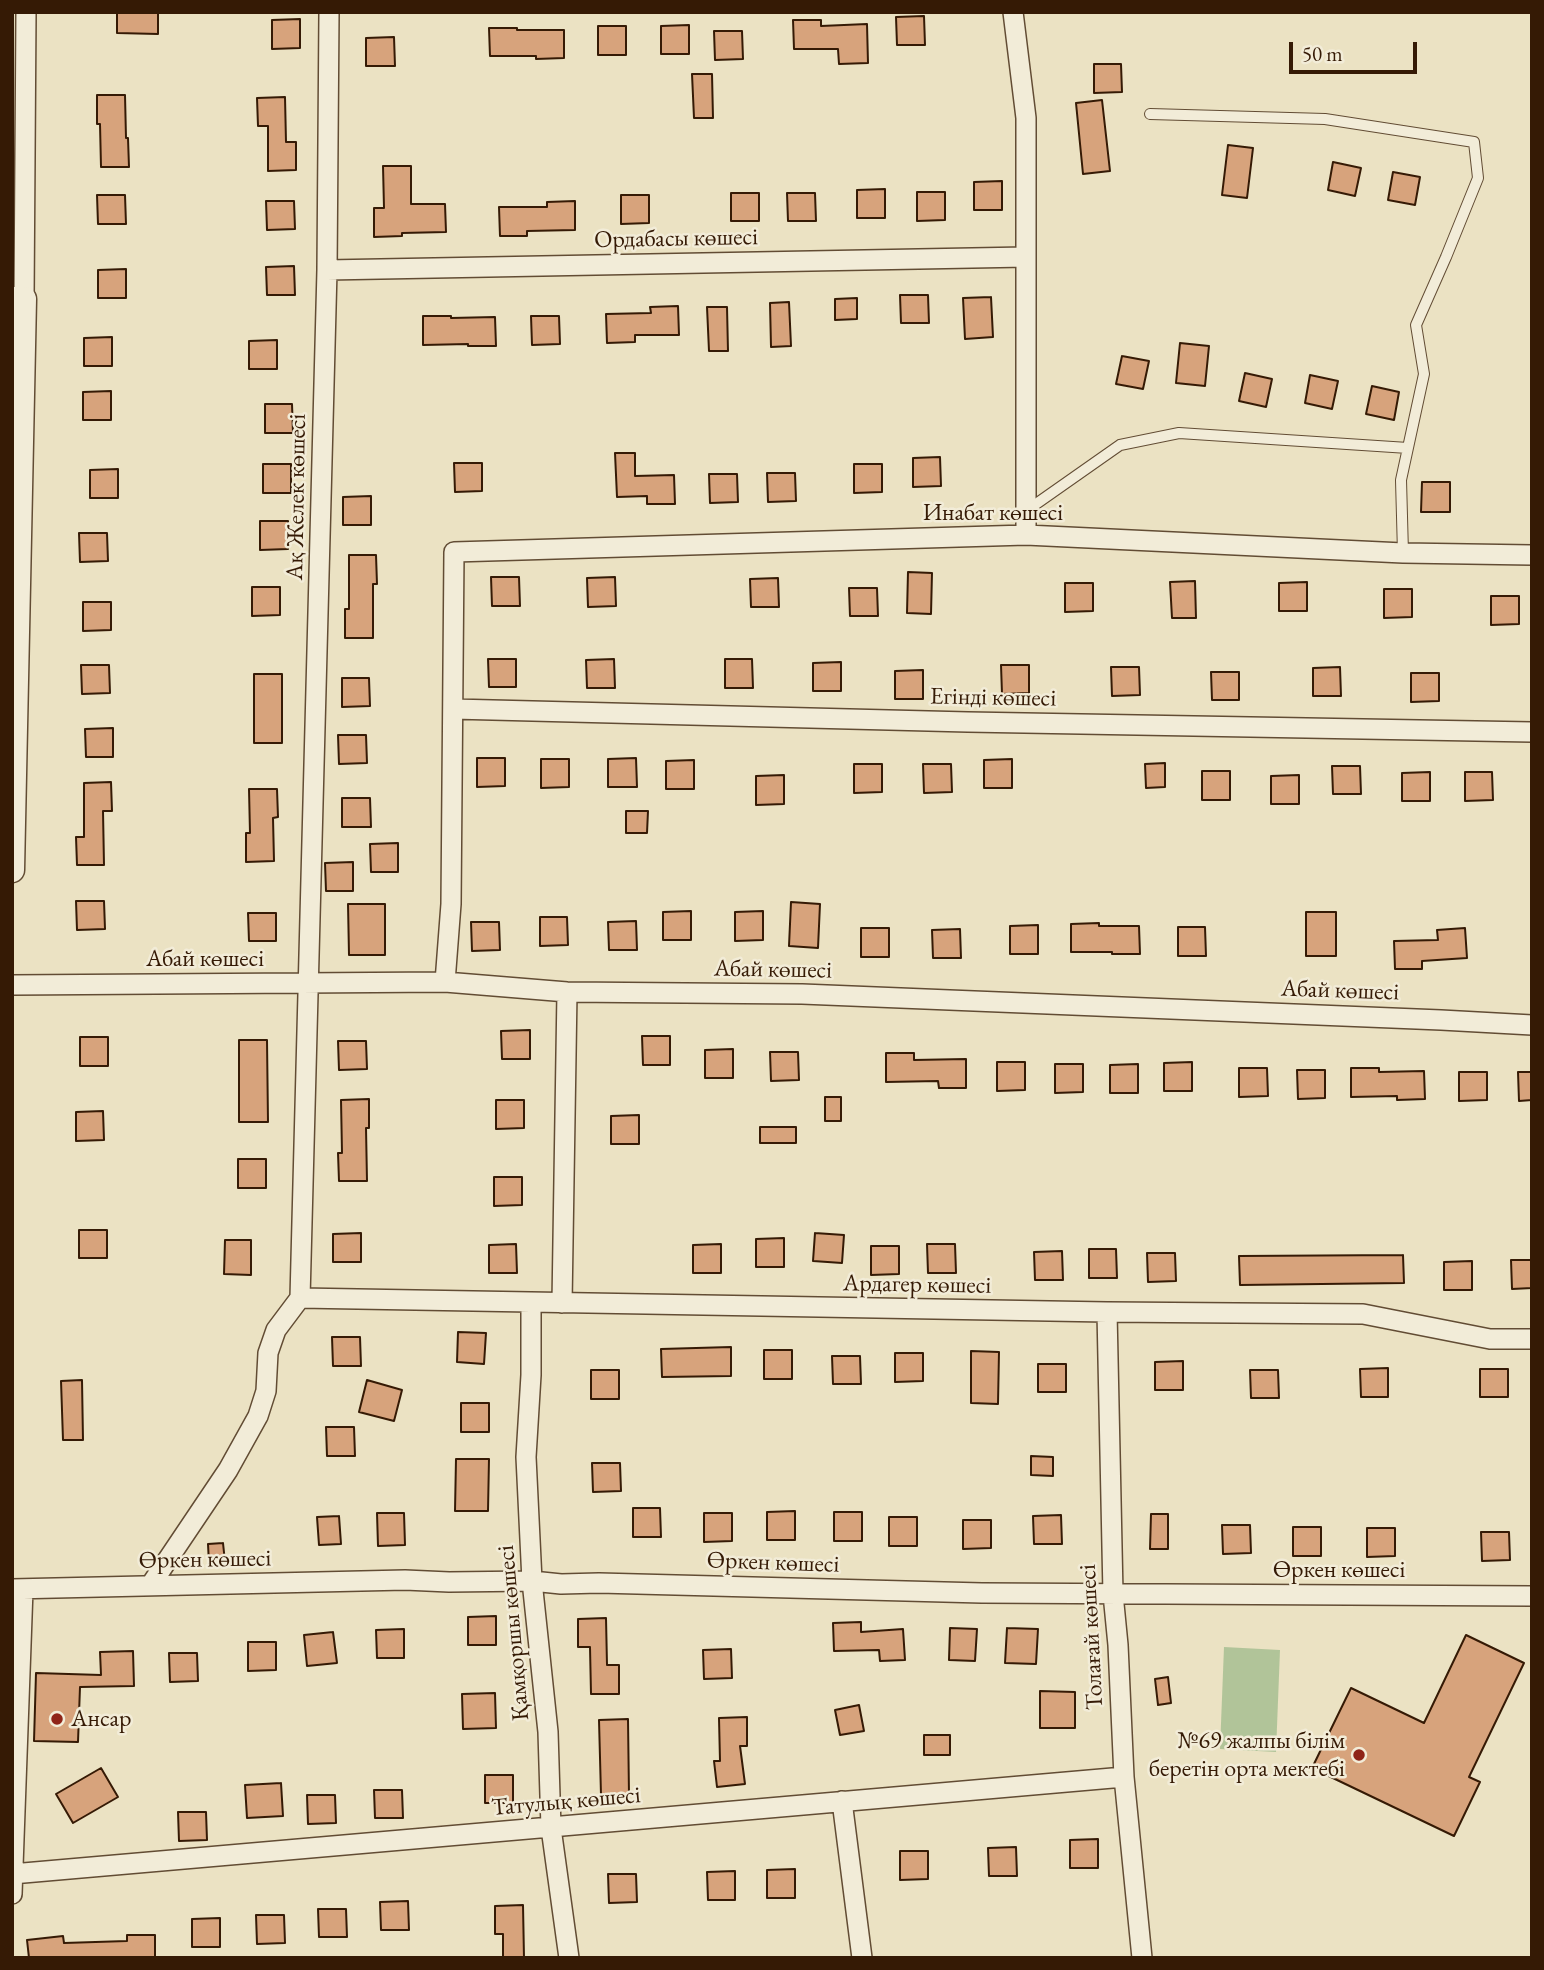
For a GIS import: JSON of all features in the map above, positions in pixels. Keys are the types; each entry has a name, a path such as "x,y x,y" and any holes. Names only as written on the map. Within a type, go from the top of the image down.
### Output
{"street":[{"path":"12,870 19,43 26,12"},
{"name":"Ақ Желек көшесі","path":"300,1298 327,270 329,12"},
{"path":"1013,12 1026,118 1026,535"},
{"name":"Ордабасы көшесі","path":"327,270 1026,257"},
{"name":"Инабат көшесі","path":"453,709 454,552 1026,535 1532,555"},
{"path":"445,982 451,904 453,709"},
{"name":"Егінді көшесі","path":"453,709 982,723 1532,732"},
{"name":"Абай көшесі","path":"12,985 445,982 567,992 802,994 1532,1025"},
{"path":"562,1303 567,992"},
{"path":"150,1586 228,1471 258,1416 267,1391 268,1353 276,1330 300,1298"},
{"name":"Ардагер көшесі","path":"300,1298 1363,1314 1490,1339 1532,1339"},
{"name":"Қамқоршы көшесі","path":"531,1303 531,1375 526,1457 532,1581 548,1732 551,1828 569,1958"},
{"name":"Толағай көшесі","path":"1107,1312 1113,1594 1124,1777 1142,1958"},
{"name":"Өркен көшесі","path":"18,1589 405,1580 982,1594 1532,1596"},
{"path":"12,1894 18,1589"},
{"name":"Татулық көшесі","path":"13,1874 1124,1777"},
{"path":"842,1801 862,1958"}],"lane":[{"path":"1150,114 1325,119 1474,142 1478,178 1416,325 1424,374 1401,480 1403,552"},
{"path":"1026,511 1120,444 1179,433 1408,448"}],"green space":[{"path":"1224,1647 1280,1650 1276,1752 1220,1749"}],"building":[{"path":"117,12 158,12 158,34 117,33"},
{"path":"924,16 925,45 897,45 896,17"},
{"path":"300,19 300,48 272,49 272,20"},
{"path":"793,20 821,20 821,26 867,24 868,63 839,64 838,49 794,49"},
{"path":"689,25 689,54 661,54 661,26"},
{"path":"598,26 626,26 626,55 598,55"},
{"path":"489,28 564,30 564,58 490,56"},
{"path":"714,31 742,31 743,59 715,60"},
{"path":"394,37 395,66 366,66 366,38"},
{"path":"1094,64 1121,64 1122,92 1094,93"},
{"path":"692,74 712,74 713,118 694,118"},
{"path":"97,95 125,95 129,167 101,167"},
{"path":"285,97 286,142 296,142 296,170 268,171 268,126 258,126 257,98"},
{"path":"1102,100 1110,171 1083,174 1076,103"},
{"path":"1228,145 1253,148 1247,198 1222,195"},
{"path":"1333,162 1361,168 1355,196 1328,190"},
{"path":"383,166 411,166 411,204 445,204 446,232 374,237 374,208 384,208"},
{"path":"1393,172 1420,177 1415,205 1388,200"},
{"path":"1002,181 1002,210 974,210 974,182"},
{"path":"885,189 885,218 857,218 857,190"},
{"path":"917,192 945,192 945,220 917,221"},
{"path":"731,193 759,193 759,221 731,221"},
{"path":"787,193 815,193 816,221 788,221"},
{"path":"97,195 125,195 126,224 98,224"},
{"path":"621,195 649,195 649,223 621,224"},
{"path":"266,201 294,201 295,229 267,230"},
{"path":"575,201 575,230 527,231 527,236 500,236 499,207 547,207 547,202"},
{"path":"294,266 295,295 267,295 266,267"},
{"path":"126,269 126,298 98,298 98,270"},
{"path":"900,295 928,295 929,323 901,323"},
{"path":"991,297 993,337 965,339 963,298"},
{"path":"857,298 857,319 835,320 835,299"},
{"path":"789,302 791,346 771,347 770,303"},
{"path":"678,306 679,335 635,335 635,342 607,343 606,314 651,313 650,307"},
{"path":"707,307 727,307 728,351 709,351"},
{"path":"423,316 495,317 496,346 423,345"},
{"path":"531,316 559,316 560,344 532,345"},
{"path":"112,337 112,366 84,366 84,338"},
{"path":"277,340 277,369 249,369 249,341"},
{"path":"1180,343 1209,346 1205,386 1176,383"},
{"path":"1122,356 1149,361 1143,389 1116,384"},
{"path":"1245,373 1272,379 1266,407 1239,401"},
{"path":"1310,375 1338,381 1332,409 1305,403"},
{"path":"1372,386 1399,392 1394,420 1366,414"},
{"path":"111,391 111,420 83,420 83,392"},
{"path":"265,404 292,404 293,433 265,433"},
{"path":"615,453 635,453 635,476 674,475 675,504 647,504 647,496 617,497"},
{"path":"940,457 941,486 913,487 913,458"},
{"path":"454,463 482,463 482,491 455,492"},
{"path":"263,464 291,464 291,493 263,493"},
{"path":"854,464 882,464 882,492 854,493"},
{"path":"118,469 118,498 90,498 90,470"},
{"path":"767,473 795,473 796,501 768,502"},
{"path":"709,474 737,474 738,502 710,503"},
{"path":"1422,482 1450,482 1450,512 1421,512"},
{"path":"371,496 371,525 343,525 343,497"},
{"path":"260,521 288,521 288,549 260,550"},
{"path":"79,533 107,533 108,561 80,562"},
{"path":"349,555 376,555 373,638 345,638 345,609 349,609"},
{"path":"908,572 932,573 931,614 907,613"},
{"path":"491,577 519,577 520,606 492,606"},
{"path":"615,577 616,606 588,607 587,578"},
{"path":"778,578 779,607 751,607 750,579"},
{"path":"1195,581 1196,618 1172,618 1170,582"},
{"path":"1307,582 1307,611 1279,611 1279,583"},
{"path":"1065,583 1093,583 1093,611 1065,612"},
{"path":"252,587 280,587 280,615 252,616"},
{"path":"849,588 877,588 878,616 850,616"},
{"path":"1384,589 1412,589 1412,617 1384,618"},
{"path":"1491,596 1519,596 1519,624 1491,625"},
{"path":"83,602 111,602 111,630 83,631"},
{"path":"488,659 516,659 516,687 489,687"},
{"path":"614,659 615,688 587,688 586,660"},
{"path":"725,659 752,659 753,688 725,688"},
{"path":"841,662 841,691 813,691 813,663"},
{"path":"81,665 109,665 110,693 82,694"},
{"path":"1001,665 1029,665 1029,693 1002,694"},
{"path":"1111,667 1139,667 1140,695 1112,696"},
{"path":"1340,667 1341,696 1313,696 1313,668"},
{"path":"923,670 923,699 895,699 895,671"},
{"path":"1211,672 1239,672 1239,700 1212,700"},
{"path":"1411,673 1439,673 1439,701 1411,702"},
{"path":"254,674 282,674 282,743 254,743"},
{"path":"342,678 369,678 370,706 342,707"},
{"path":"113,728 113,757 86,757 85,729"},
{"path":"338,735 366,735 367,763 339,764"},
{"path":"477,758 505,758 505,786 477,787"},
{"path":"636,758 637,787 608,787 608,759"},
{"path":"541,759 569,759 569,787 541,788"},
{"path":"1012,759 1012,788 984,788 984,760"},
{"path":"694,760 694,789 666,789 666,761"},
{"path":"1165,763 1165,787 1146,788 1145,764"},
{"path":"854,764 882,764 882,792 854,793"},
{"path":"923,764 951,764 952,792 924,793"},
{"path":"1332,766 1360,766 1361,794 1333,794"},
{"path":"1202,771 1230,771 1230,800 1202,800"},
{"path":"1430,772 1430,801 1402,801 1402,773"},
{"path":"1465,772 1492,772 1493,800 1465,801"},
{"path":"784,775 784,804 756,805 756,776"},
{"path":"1299,775 1299,804 1271,804 1271,776"},
{"path":"111,782 112,811 103,811 104,865 77,865 76,837 84,837 84,783"},
{"path":"249,789 277,789 278,817 273,818 274,861 246,862 246,833 250,833"},
{"path":"342,798 370,798 371,827 342,827"},
{"path":"626,811 648,811 647,833 626,833"},
{"path":"398,843 398,872 371,872 370,844"},
{"path":"353,862 353,891 326,891 325,863"},
{"path":"76,901 104,901 105,929 77,930"},
{"path":"791,902 820,904 818,948 789,946"},
{"path":"348,904 385,904 385,955 349,955"},
{"path":"691,911 691,940 663,940 663,912"},
{"path":"763,911 763,940 735,941 735,912"},
{"path":"1306,912 1336,912 1336,956 1306,956"},
{"path":"248,913 276,913 276,941 249,941"},
{"path":"540,917 567,917 568,945 540,946"},
{"path":"636,921 637,950 609,950 608,922"},
{"path":"471,922 499,922 500,950 472,951"},
{"path":"1099,923 1099,926 1139,926 1140,954 1071,952 1071,924"},
{"path":"1038,925 1038,954 1010,954 1010,926"},
{"path":"1178,927 1205,927 1206,956 1178,956"},
{"path":"861,928 889,928 889,957 861,957"},
{"path":"1465,928 1467,958 1422,961 1422,969 1395,969 1394,941 1438,940 1437,930"},
{"path":"960,929 961,958 933,958 932,930"},
{"path":"530,1030 530,1059 502,1059 501,1031"},
{"path":"642,1036 670,1036 670,1065 643,1065"},
{"path":"80,1037 108,1037 108,1066 80,1066"},
{"path":"239,1040 267,1040 268,1122 239,1122"},
{"path":"338,1041 366,1041 367,1069 339,1070"},
{"path":"733,1049 733,1078 705,1078 705,1050"},
{"path":"770,1052 798,1052 799,1080 771,1081"},
{"path":"886,1053 914,1053 914,1060 966,1059 966,1088 939,1088 938,1081 886,1082"},
{"path":"997,1062 1025,1062 1025,1090 997,1091"},
{"path":"1192,1062 1192,1091 1164,1091 1164,1063"},
{"path":"1055,1064 1083,1064 1083,1092 1055,1093"},
{"path":"1138,1064 1138,1093 1110,1093 1110,1065"},
{"path":"1239,1068 1267,1068 1268,1096 1239,1097"},
{"path":"1351,1068 1379,1068 1379,1072 1424,1071 1425,1099 1397,1100 1397,1096 1351,1097"},
{"path":"1297,1070 1325,1070 1325,1098 1298,1099"},
{"path":"1459,1072 1487,1072 1487,1100 1459,1101"},
{"path":"1518,1072 1532,1072 1532,1100 1519,1101"},
{"path":"825,1097 841,1097 841,1121 825,1121"},
{"path":"369,1099 369,1128 366,1128 367,1181 339,1181 338,1153 342,1153 341,1100"},
{"path":"496,1100 524,1100 524,1128 496,1129"},
{"path":"103,1111 104,1140 76,1141 76,1112"},
{"path":"639,1115 639,1144 611,1144 611,1116"},
{"path":"760,1127 796,1127 796,1143 760,1143"},
{"path":"238,1159 266,1159 266,1188 238,1188"},
{"path":"494,1177 522,1177 522,1205 494,1206"},
{"path":"79,1230 107,1230 107,1258 79,1258"},
{"path":"361,1233 361,1262 333,1262 333,1234"},
{"path":"815,1233 844,1235 842,1263 813,1261"},
{"path":"784,1238 784,1267 756,1267 756,1239"},
{"path":"225,1240 251,1240 251,1275 224,1274"},
{"path":"516,1244 517,1273 489,1273 489,1245"},
{"path":"721,1244 721,1273 693,1273 693,1245"},
{"path":"927,1244 955,1244 956,1273 928,1273"},
{"path":"871,1246 899,1246 899,1274 871,1275"},
{"path":"1089,1249 1116,1249 1117,1278 1089,1278"},
{"path":"1062,1251 1063,1280 1035,1280 1034,1252"},
{"path":"1147,1253 1175,1253 1176,1281 1148,1282"},
{"path":"1403,1255 1404,1283 1240,1285 1239,1256"},
{"path":"1511,1260 1532,1260 1532,1288 1512,1289"},
{"path":"1472,1261 1472,1290 1444,1290 1444,1262"},
{"path":"458,1332 486,1333 484,1364 457,1362"},
{"path":"332,1337 360,1337 361,1366 333,1366"},
{"path":"731,1347 731,1376 662,1377 661,1349"},
{"path":"764,1350 792,1350 792,1379 764,1379"},
{"path":"971,1351 999,1352 998,1404 971,1403"},
{"path":"895,1353 923,1353 923,1381 895,1382"},
{"path":"832,1356 860,1356 861,1384 833,1384"},
{"path":"1183,1361 1183,1390 1155,1390 1155,1362"},
{"path":"1038,1364 1066,1364 1066,1392 1038,1392"},
{"path":"1388,1368 1388,1397 1361,1397 1360,1369"},
{"path":"1480,1369 1508,1369 1508,1397 1480,1397"},
{"path":"591,1370 619,1370 619,1399 591,1399"},
{"path":"1250,1370 1278,1370 1279,1398 1251,1398"},
{"path":"82,1380 83,1440 63,1440 61,1381"},
{"path":"367,1380 402,1390 394,1421 359,1412"},
{"path":"461,1403 489,1403 489,1432 461,1432"},
{"path":"326,1427 354,1427 355,1456 327,1456"},
{"path":"1031,1456 1053,1457 1053,1476 1031,1475"},
{"path":"456,1459 489,1459 488,1511 455,1511"},
{"path":"592,1463 620,1463 621,1491 593,1492"},
{"path":"633,1508 660,1508 661,1537 633,1537"},
{"path":"795,1511 795,1540 767,1540 767,1512"},
{"path":"834,1512 862,1512 862,1541 834,1541"},
{"path":"377,1513 404,1513 405,1545 378,1546"},
{"path":"704,1513 732,1513 732,1541 704,1542"},
{"path":"1151,1514 1168,1514 1168,1549 1150,1549"},
{"path":"1061,1515 1062,1544 1034,1544 1033,1516"},
{"path":"339,1516 341,1544 319,1545 317,1517"},
{"path":"889,1517 917,1517 917,1546 889,1546"},
{"path":"963,1520 991,1520 991,1548 963,1549"},
{"path":"1222,1525 1250,1525 1251,1553 1223,1554"},
{"path":"1293,1527 1321,1527 1321,1556 1293,1556"},
{"path":"1367,1528 1395,1528 1395,1556 1367,1557"},
{"path":"1481,1532 1509,1532 1510,1560 1482,1561"},
{"path":"223,1543 225,1562 209,1564 208,1544"},
{"path":"496,1616 496,1645 468,1645 468,1617"},
{"path":"606,1618 607,1665 619,1665 619,1694 591,1694 590,1647 578,1647 578,1619"},
{"path":"861,1622 861,1632 903,1629 905,1660 880,1661 879,1650 834,1651 833,1623"},
{"path":"950,1628 977,1629 975,1661 949,1660"},
{"path":"1007,1628 1038,1629 1036,1664 1005,1663"},
{"path":"404,1629 404,1658 377,1658 376,1630"},
{"path":"333,1632 337,1663 307,1666 304,1635"},
{"path":"1466,1635 1524,1663 1469,1777 1480,1782 1454,1836 1312,1768 1351,1688 1424,1723"},
{"path":"248,1642 276,1642 276,1670 248,1671"},
{"path":"731,1649 732,1678 704,1679 703,1650"},
{"path":"133,1651 134,1686 80,1687 78,1742 34,1741 36,1673 101,1675 100,1652"},
{"path":"169,1653 197,1653 198,1681 170,1682"},
{"path":"1168,1677 1171,1703 1158,1705 1155,1679"},
{"path":"1040,1691 1075,1692 1075,1728 1040,1728"},
{"path":"495,1693 496,1728 463,1729 462,1694"},
{"path":"859,1705 864,1731 840,1735 835,1710"},
{"path":"747,1717 747,1746 740,1746 745,1784 717,1787 714,1761 720,1761 719,1718"},
{"path":"628,1719 629,1795 601,1795 599,1720"},
{"path":"924,1735 950,1735 950,1755 924,1755"},
{"path":"101,1768 118,1797 73,1823 56,1794"},
{"path":"485,1775 513,1775 513,1803 485,1803"},
{"path":"281,1783 283,1816 247,1818 245,1785"},
{"path":"374,1790 402,1790 403,1818 375,1818"},
{"path":"307,1795 335,1795 336,1823 308,1824"},
{"path":"178,1812 206,1812 207,1840 179,1841"},
{"path":"1098,1839 1098,1868 1070,1868 1070,1840"},
{"path":"1016,1847 1017,1876 989,1876 988,1848"},
{"path":"900,1851 928,1851 928,1879 900,1880"},
{"path":"795,1869 795,1898 767,1898 767,1870"},
{"path":"735,1871 735,1900 708,1900 707,1872"},
{"path":"608,1874 636,1874 637,1902 609,1903"},
{"path":"408,1901 409,1930 381,1930 380,1902"},
{"path":"523,1905 524,1958 503,1958 503,1934 495,1934 495,1906"},
{"path":"318,1909 346,1909 347,1937 319,1937"},
{"path":"256,1915 284,1915 285,1943 257,1944"},
{"path":"220,1918 220,1947 192,1947 192,1919"},
{"path":"127,1935 155,1935 155,1958 29,1958 27,1940 63,1936 64,1943 127,1941"}],"place":[{"name":"Ансар","path":"57,1719"},
{"name":"№69 жалпы білім беретін орта мектебі","path":"1359,1755"}]}
